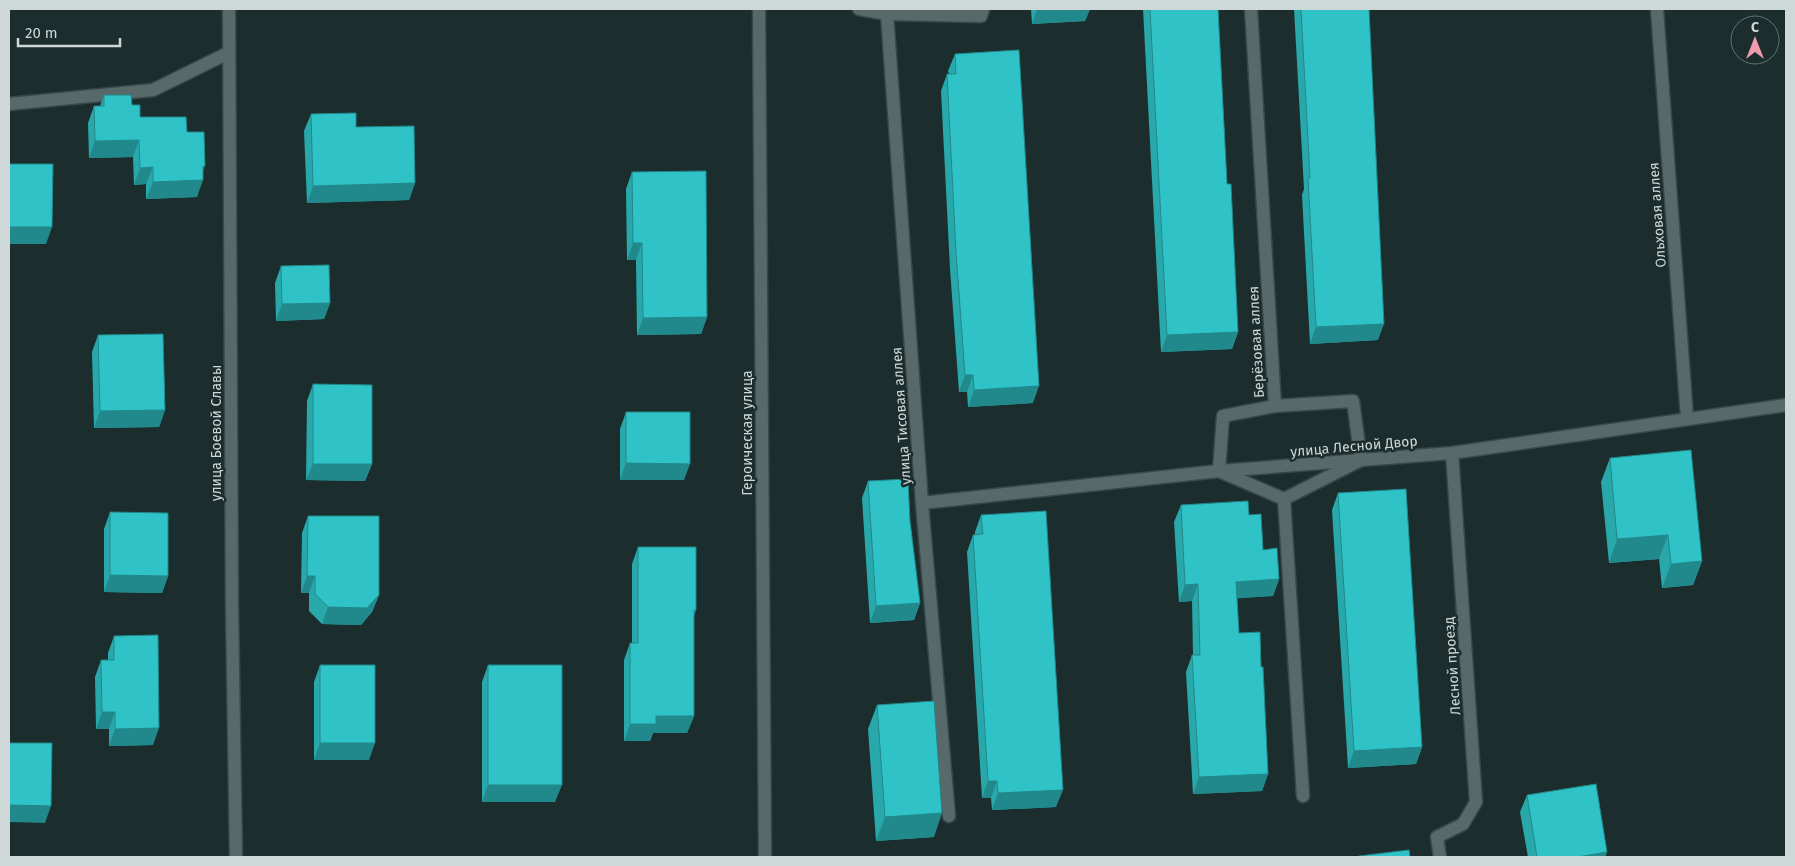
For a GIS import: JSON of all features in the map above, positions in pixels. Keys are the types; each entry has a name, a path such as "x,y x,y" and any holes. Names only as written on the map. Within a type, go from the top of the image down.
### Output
{"street":[{"name":"улица Боевой Славы","path":"229,9 232,608 236,857"},
{"name":"Героическая улица","path":"759,9 765,857"},
{"path":"859,9 887,14 981,16 983,9"},
{"name":"Берёзовая аллея","path":"1219,471 1223,416 1275,406 1251,9"},
{"name":"Ольховая аллея","path":"1657,9 1687,418"},
{"name":"улица Тисовая аллея","path":"887,14 922,503 949,816"},
{"path":"9,104 153,90 228,53"},
{"path":"1219,471 1284,498 1361,460 1353,401 1275,406"},
{"name":"улица Лесной Двор","path":"922,503 1219,471 1452,453 1786,405"},
{"name":"Лесной проезд","path":"1440,857 1437,838 1463,824 1476,802 1452,453"},
{"path":"1284,498 1303,796"}],"building":[{"path":"1150,9 1218,9 1227,184 1231,184 1238,332 1167,335"},
{"path":"1301,9 1369,9 1384,324 1316,327"},
{"path":"1019,50 1039,386 974,390 973,375 965,375 956,252 947,74 956,74 955,54"},
{"path":"104,95 131,95 132,105 140,105 140,117 186,117 187,132 204,132 205,166 203,166 203,180 153,182 153,167 140,168 139,140 95,141 94,106 104,106"},
{"path":"356,113 356,127 414,126 415,183 313,186 311,114"},
{"path":"9,164 53,164 52,227 9,227"},
{"path":"706,171 707,317 643,318 642,243 633,243 632,172"},
{"path":"329,265 330,303 282,304 281,266"},
{"path":"163,334 165,410 100,411 98,335"},
{"path":"313,384 372,385 372,464 313,464"},
{"path":"626,412 690,412 690,464 626,463"},
{"path":"1691,450 1702,561 1671,564 1668,535 1617,539 1610,458"},
{"path":"908,479 910,521 920,603 876,606 868,481"},
{"path":"1406,489 1422,747 1354,751 1338,493"},
{"path":"1248,501 1249,515 1261,514 1263,550 1277,548 1279,579 1236,582 1239,633 1260,632 1268,774 1199,777 1192,655 1200,655 1198,584 1185,585 1181,505"},
{"path":"1046,511 1063,790 998,793 997,781 988,781 973,535 983,534 981,515"},
{"path":"110,512 168,513 168,576 110,575"},
{"path":"308,516 379,516 379,595 367,608 328,607 315,594 315,576 307,576"},
{"path":"638,547 696,547 694,716 656,716 656,724 630,724 630,643 638,643"},
{"path":"158,635 159,728 115,729 115,712 102,712 101,660 114,660 114,636"},
{"path":"320,665 375,665 375,743 320,743"},
{"path":"488,665 562,665 562,785 488,785"},
{"path":"934,701 942,813 885,817 877,705"},
{"path":"9,743 52,743 51,806 9,805"},
{"path":"1596,784 1607,852 1577,857 1537,857 1527,795"},
{"path":"1409,850 1410,857 1359,857 1359,856"}]}
